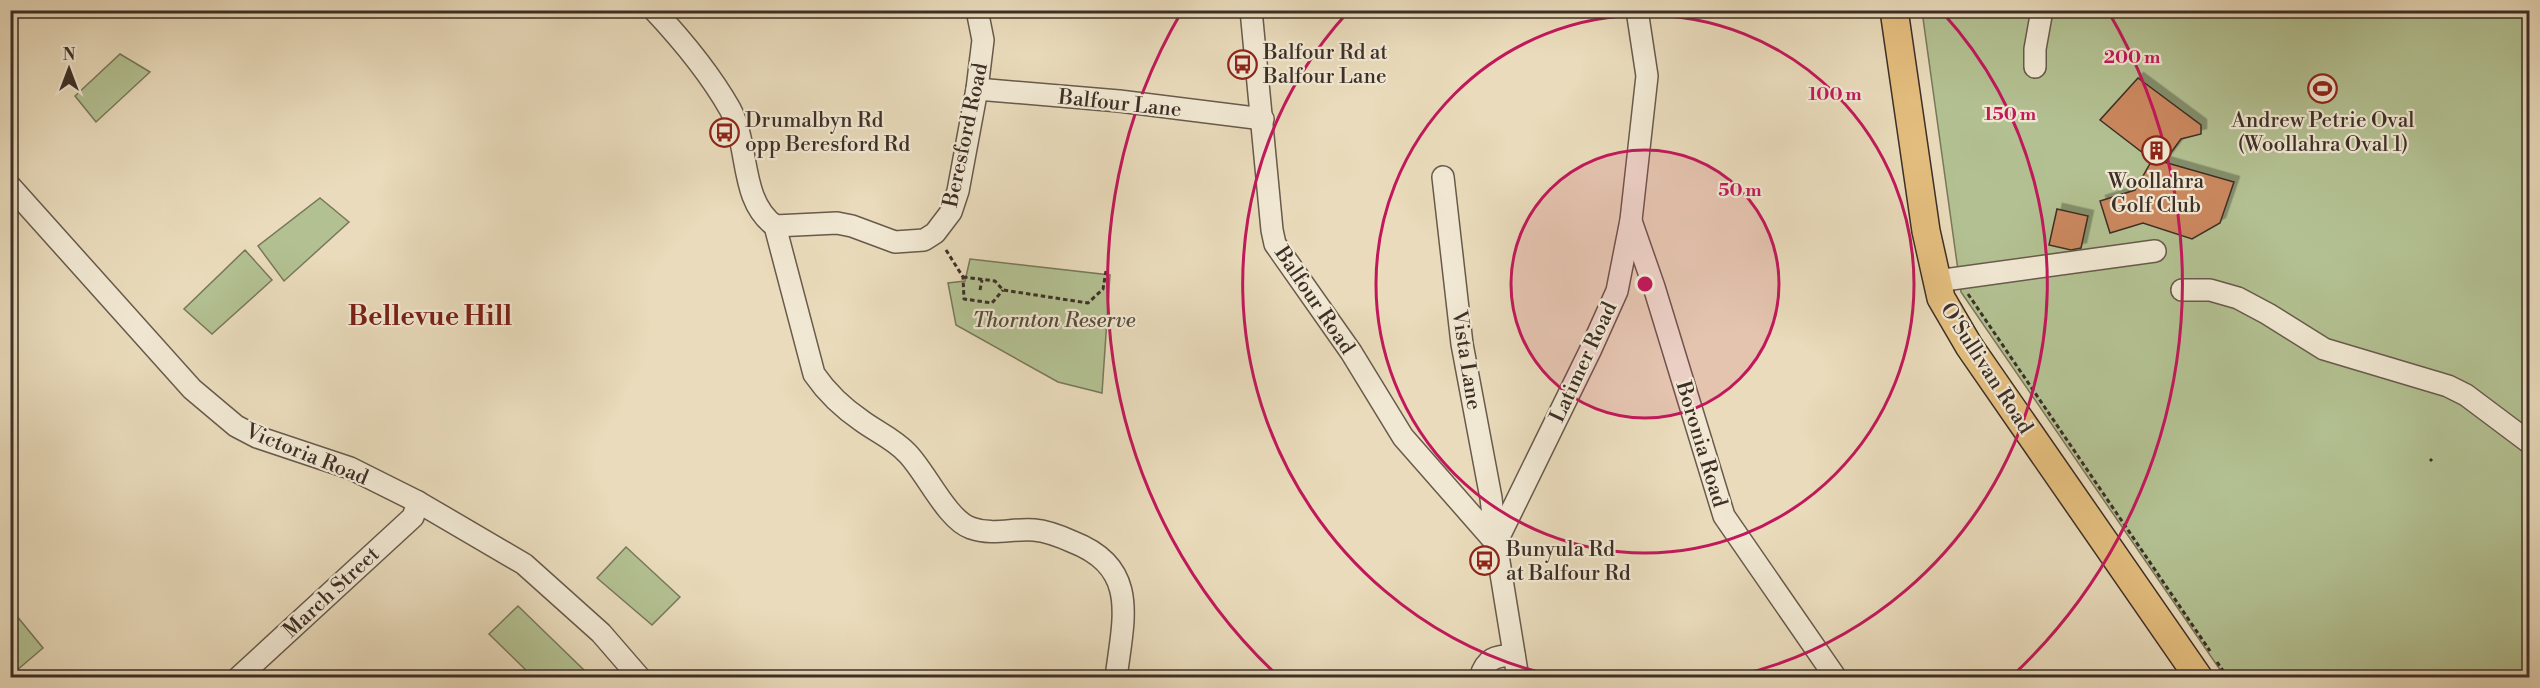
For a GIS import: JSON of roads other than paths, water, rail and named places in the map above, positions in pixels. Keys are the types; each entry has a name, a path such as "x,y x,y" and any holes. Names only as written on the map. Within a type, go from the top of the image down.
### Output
{"main road":[{"name":"O'Sullivan Road","path":"1894,10 1926,231 1949,280 1941,298 1969,346 2199,678"}],"street":[{"path":"654,10 693,52 730,109 739,129 754,200 763,218 775,226 814,374 826,391 863,422 906,452 957,519 970,528 994,533 1036,530 1083,546 1103,557 1114,568 1123,598 1116,678"},
{"name":"Beresford Road","path":"775,226 837,223 852,226 895,242 910,243 924,240 935,233 951,212 958,191 977,89 982,40 977,10"},
{"name":"Balfour Road","path":"1251,10 1272,230 1281,255 1351,352 1403,437 1496,543"},
{"name":"Latimer Road","path":"1496,543 1617,291 1631,220 1647,76 1637,10"},
{"path":"2035,67 2035,49 2042,10"},
{"name":"Balfour Lane","path":"977,89 1119,101 1263,118"},
{"name":"Vista Lane","path":"1443,177 1462,344 1491,498 1496,543"},
{"name":"Victoria Road","path":"10,186 184,381 213,409 257,437 350,468 418,502 524,564 601,633 640,678"},
{"name":"Boronia Road","path":"1631,220 1654,286 1724,516 1836,678"},
{"path":"1949,280 2155,251"},
{"path":"2182,290 2210,290 2238,298 2324,349 2448,386 2466,395 2529,443"},
{"name":"March Street","path":"238,678 413,517 418,502"},
{"path":"1496,543 1518,678"},
{"path":"1480,678 1484,665 1491,658 1514,655"}],"place":[{"name":"Balfour Rd at Balfour Lane","path":"1242,64"},
{"name":"Andrew Petrie Oval (Woollahra Oval 1)","path":"2323,89"},
{"name":"Drumalbyn Rd opp Beresford Rd","path":"724,132"},
{"name":"Woollahra Golf Club","path":"2156,150"},
{"name":"Bunyula Rd at Balfour Rd","path":"1485,561"}],"district":[{"name":"Bellevue Hill","path":"430,316"}],"park label":[{"name":"Thornton Reserve","path":"1054,320"}]}
